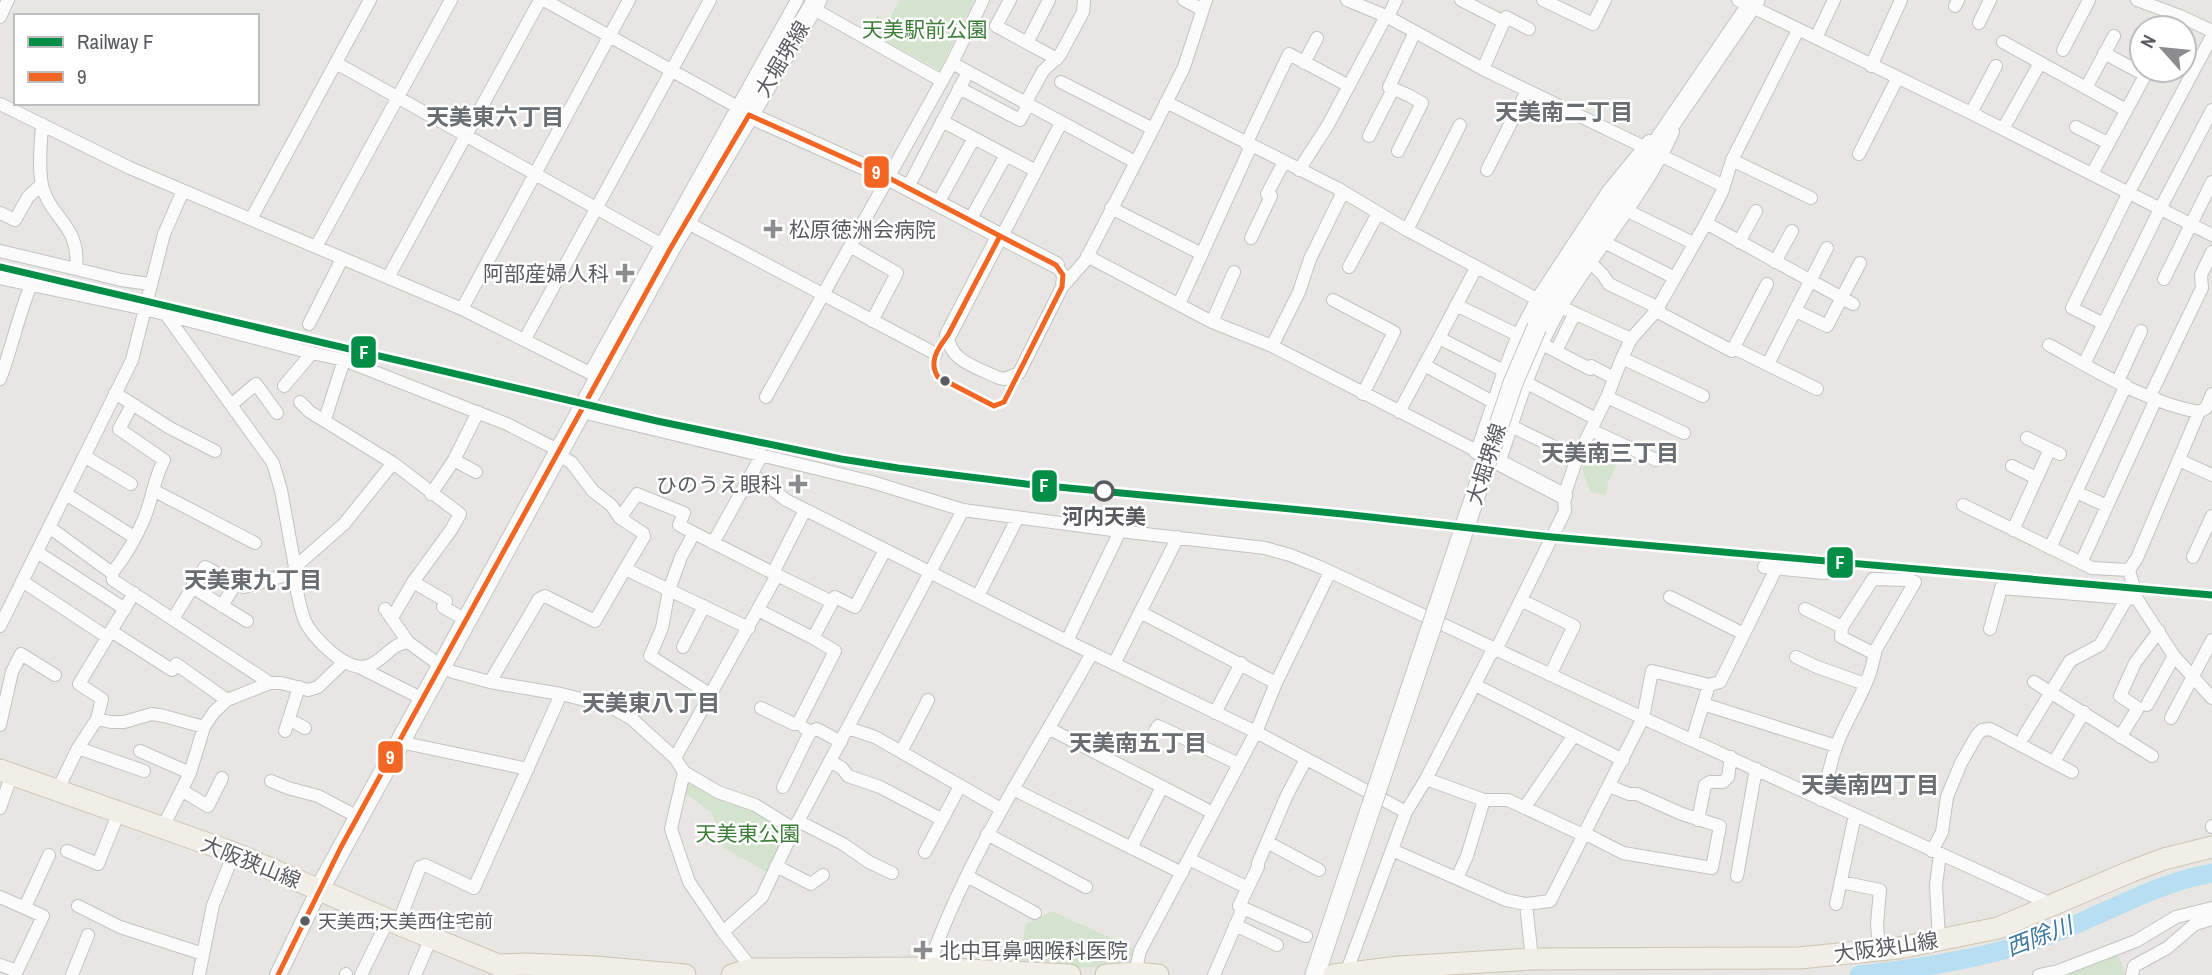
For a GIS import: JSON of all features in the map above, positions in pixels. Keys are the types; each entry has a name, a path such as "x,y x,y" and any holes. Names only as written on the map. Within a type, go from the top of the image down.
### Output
{"main road":[{"name":"大堀堺線","path":"1315,975 1510,392 1576,262 1688,100 1748,2"},
{"name":"大堀堺線","path":"319,890 582,412 595,375 666,246 686,222 743,110 809,3"},
{"name":"大阪狭山線","path":"6,772 234,853 502,971 526,964 682,975"},
{"name":"大阪狭山線","path":"1340,974 1532,959 1799,958 1879,951 1998,928 2164,859 2212,847"},
{"path":"746,973 936,970 1070,975"},
{"path":"1106,975 1158,975"}],"street":[{"path":"0,18 8,0"},
{"path":"251,219 370,0"},
{"path":"316,247 452,0"},
{"path":"389,276 542,0 743,110 908,187 1056,265 1067,269 1079,268"},
{"path":"462,309 629,0"},
{"path":"525,339 710,0"},
{"path":"766,397 952,64 983,0"},
{"path":"1010,0 996,26 1056,59"},
{"path":"1027,43 1049,0"},
{"path":"959,88 1020,120 1043,71 1060,55 1083,12 1084,0"},
{"path":"1061,123 948,335 948,343 954,355 999,378 1012,377 1018,373 1062,286 1087,256 1153,129 1189,54 1203,4 1184,0"},
{"path":"1347,0 1387,17 1483,69 1644,147"},
{"path":"1300,170 1396,0"},
{"path":"1461,0 1504,22"},
{"path":"1544,0 1593,24 1605,0"},
{"path":"1816,38 1833,0"},
{"path":"1871,66 1900,0"},
{"path":"1979,23 1990,0"},
{"path":"2063,50 2089,0"},
{"path":"2137,0 2175,14"},
{"path":"1748,2 1798,30 1971,113 2212,235"},
{"path":"809,3 942,80"},
{"path":"1483,69 1506,17 1529,29"},
{"path":"1340,974 1406,812 1490,655 1496,650 1565,510 1564,496 1577,458 1607,397 1631,339 1658,309 1706,223 1724,186 1732,160 1798,30"},
{"path":"1398,151 1422,103 1389,87 1415,32"},
{"path":"2104,324 2072,308 2212,34"},
{"path":"2086,88 2114,36"},
{"path":"1304,62 1317,38"},
{"path":"2003,42 2126,110"},
{"path":"2104,53 2128,64"},
{"path":"1179,304 1289,54 1349,86"},
{"path":"336,63 666,246 743,110"},
{"path":"2003,130 2040,63"},
{"path":"952,64 1135,162"},
{"path":"1971,113 1996,66"},
{"path":"908,187 968,72"},
{"path":"1859,154 1877,128 1898,79"},
{"path":"1061,82 1153,129"},
{"path":"2092,174 2140,84"},
{"path":"1369,136 1392,89"},
{"path":"1487,170 1527,91"},
{"path":"1476,451 1518,335 1537,299 1608,191 1688,100"},
{"path":"1499,464 1540,335 1662,156 1688,100"},
{"path":"1166,102 1343,192 1407,230 1537,299"},
{"path":"0,104 183,191 462,309 595,375"},
{"path":"2084,364 2212,110"},
{"path":"942,121 1036,171"},
{"path":"42,124 42,184 49,201 72,234 78,256 76,269"},
{"path":"1407,230 1460,125"},
{"path":"2076,127 2108,143"},
{"path":"937,203 974,138"},
{"path":"970,219 1006,155"},
{"path":"1662,156 1724,186"},
{"path":"1732,160 1811,198"},
{"path":"1251,238 1271,196 1267,194 1284,162"},
{"path":"2164,279 2212,182"},
{"path":"0,213 15,220 28,197 42,184"},
{"path":"0,626 132,360 164,234 183,191"},
{"path":"1272,346 1343,192"},
{"path":"1111,208 1202,254"},
{"path":"1626,210 1693,243"},
{"path":"1739,242 1756,211"},
{"path":"1349,267 1378,213"},
{"path":"686,222 936,354"},
{"path":"1706,223 1847,301"},
{"path":"1775,261 1792,231"},
{"path":"1604,242 1675,278"},
{"path":"850,246 898,273 872,321"},
{"path":"1768,364 1827,248"},
{"path":"0,251 121,280 150,284"},
{"path":"2081,562 2202,288 2202,275 2212,252"},
{"path":"1087,256 1212,322 1272,346 1564,496"},
{"path":"310,324 342,259"},
{"path":"1590,262 1609,284 1732,351 1767,284"},
{"path":"1796,311 1827,326 1847,301 1860,264"},
{"path":"1056,265 1063,275 1062,286"},
{"path":"1399,412 1476,268"},
{"path":"1212,322 1234,271"},
{"path":"0,278 145,309 312,354 345,360 507,424 571,462 593,491 612,506 620,518 643,533 644,537 595,621 545,596 539,598 490,682"},
{"path":"0,379 11,351 18,315 31,285"},
{"path":"1333,300 1394,332 1363,394"},
{"path":"1457,305 1518,335"},
{"path":"1561,307 1631,339"},
{"path":"1556,351 1575,313"},
{"path":"167,316 273,463 281,490 305,621 314,635 343,663 361,668 423,699"},
{"path":"2050,548 2122,383 2141,331"},
{"path":"1540,335 1556,351 1614,378"},
{"path":"1439,338 1504,371"},
{"path":"2049,345 2153,398 2199,412"},
{"path":"1734,348 1817,389"},
{"path":"284,386 312,354"},
{"path":"1622,358 1703,396"},
{"path":"325,419 345,360"},
{"path":"1424,365 1493,402"},
{"path":"1525,382 1593,425 1656,460"},
{"path":"232,404 256,384 277,414"},
{"path":"115,393 170,428 215,451"},
{"path":"2212,394 2206,408 2199,412 2137,558 2129,570 2132,598 2159,631 2174,656 2212,698"},
{"path":"1607,397 1684,433"},
{"path":"300,402 310,412 393,463 460,514 452,530 388,613 408,642 453,672 608,706 632,719 675,758 684,772 718,792 755,805 843,844 869,862 892,873"},
{"path":"132,405 118,429 164,460 144,519 112,573 113,580 270,682 308,690 318,687 343,663"},
{"path":"431,494 454,460 478,412"},
{"path":"582,412 872,482 964,510 1265,548 1290,555 2053,905"},
{"path":"1511,426 1577,458"},
{"path":"2013,530 2036,478 2055,452 2026,438"},
{"path":"713,543 762,455"},
{"path":"85,456 131,484"},
{"path":"454,460 476,472"},
{"path":"2179,460 2212,475"},
{"path":"173,619 205,567 244,587 294,570 344,524 393,463"},
{"path":"2012,466 2036,478"},
{"path":"753,475 786,500 805,510 1256,732 1406,812"},
{"path":"153,490 255,543"},
{"path":"2076,492 2107,506"},
{"path":"66,494 135,537"},
{"path":"620,518 637,494 684,513 679,525 832,602"},
{"path":"1963,505 2092,568 2129,570"},
{"path":"675,758 749,628 805,510"},
{"path":"723,932 762,897 796,825 964,510"},
{"path":"2193,556 2212,516"},
{"path":"978,596 1018,517"},
{"path":"49,527 112,573"},
{"path":"1067,641 1120,531"},
{"path":"694,533 681,557 669,590 662,628 650,656 711,695"},
{"path":"1114,664 1178,537"},
{"path":"813,638 836,596 855,607 885,550"},
{"path":"37,552 124,609"},
{"path":"1392,850 1506,900 1527,904 1550,901 1643,718 1653,671 1709,685 1720,682 1744,634 1770,568 1824,573"},
{"path":"625,569 749,628"},
{"path":"1135,973 1140,951 1256,732 1276,682 1330,572"},
{"path":"1821,800 1836,746 1866,684 1875,654 1915,582 1873,579 1842,627 1841,636 1875,654"},
{"path":"22,581 172,670 176,664 227,700"},
{"path":"414,582 446,601 443,607 466,620"},
{"path":"222,606 236,583"},
{"path":"192,587 247,621"},
{"path":"1990,629 2001,588 2132,598"},
{"path":"58,789 78,748 97,719 102,699 79,684 134,593"},
{"path":"1670,597 1744,634"},
{"path":"2024,736 2070,661 2100,645 2132,598"},
{"path":"1521,600 1574,626 1550,675"},
{"path":"682,647 704,606"},
{"path":"1805,609 1842,627"},
{"path":"758,610 835,651 798,724"},
{"path":"1140,612 1276,682"},
{"path":"2120,737 2138,708 2120,696 2135,663 2159,631"},
{"path":"2171,718 2212,640"},
{"path":"361,668 371,665 399,643 408,642"},
{"path":"936,970 940,932 987,834 1092,653"},
{"path":"0,724 12,672 20,654 55,675"},
{"path":"2147,705 2174,656"},
{"path":"1796,657 1816,667 1866,684"},
{"path":"1215,712 1241,663"},
{"path":"163,827 190,773 204,727 215,712 227,700 270,682"},
{"path":"2034,682 2152,756"},
{"path":"1475,685 1623,761"},
{"path":"1692,740 1709,685"},
{"path":"299,687 287,725 305,728"},
{"path":"361,975 422,866 474,888 561,694"},
{"path":"901,752 929,700"},
{"path":"1703,704 1836,746"},
{"path":"761,708 810,732"},
{"path":"2057,757 2084,712"},
{"path":"97,719 124,722 152,714 204,727"},
{"path":"1154,733 1158,726 1239,764"},
{"path":"848,728 875,737 1001,809"},
{"path":"783,787 810,732 817,729 841,741"},
{"path":"1050,729 1213,813"},
{"path":"1939,940 1936,852 1947,797 1977,734 1990,729 2072,772"},
{"path":"1525,807 1574,735"},
{"path":"400,742 528,769"},
{"path":"78,748 144,771"},
{"path":"139,751 190,773"},
{"path":"1698,820 1705,785 1710,782 1723,782 1728,777 1731,757"},
{"path":"1306,759 1239,906 1306,936"},
{"path":"830,761 842,768 848,776 880,787 941,819"},
{"path":"1737,876 1756,769"},
{"path":"0,808 6,772"},
{"path":"684,772 671,830 689,882 723,932 746,973"},
{"path":"181,790 208,806 222,778"},
{"path":"1426,779 1484,800 1508,800 1623,853 1712,868 1720,825 1698,820 1637,794 1629,794 1609,786"},
{"path":"271,781 318,796 358,817"},
{"path":"925,852 960,786"},
{"path":"1131,848 1162,787"},
{"path":"1013,789 1182,873"},
{"path":"1457,877 1467,856 1484,800"},
{"path":"67,851 98,864 119,812"},
{"path":"1836,904 1855,815"},
{"path":"987,834 1086,887"},
{"path":"1267,842 1319,870"},
{"path":"199,975 212,905 234,853"},
{"path":"24,907 48,855"},
{"path":"1189,859 1248,888"},
{"path":"776,866 811,884 823,874"},
{"path":"967,876 1035,913"},
{"path":"1841,882 1880,890 1877,924 1879,951"},
{"path":"278,975 319,890"},
{"path":"0,897 43,915 16,973 0,965"},
{"path":"1527,904 1532,959"},
{"path":"78,905 120,927 202,954"},
{"path":"1214,975 1243,908"},
{"path":"2039,975 2058,971 2136,941 2176,917 2212,908"},
{"path":"2132,975 2134,966 2167,948 2195,924 2212,919"},
{"path":"1235,925 1277,945"},
{"path":"72,975 88,935"},
{"path":"415,975 431,938"}],"green space":[{"name":"天美駅前公園","path":"900,0 974,0 940,70 868,32 877,15 888,21"},
{"path":"1594,453 1617,464 1608,482 1606,495 1590,492 1582,469 1584,465 1588,466"},
{"name":"天美東公園","path":"687,776 751,806 785,827 787,833 769,873 724,848 712,813 685,793"},
{"path":"1052,911 1137,950 1133,966 1018,966 1026,924"},
{"path":"2117,953 2126,975 2063,975"}],"waterway":[{"name":"西除川","path":"1859,975 1930,965 2025,944 2169,884 2212,873"}],"rail line":[{"name":"F","path":"0,267 657,421 898,468 1026,484 1552,537 2212,595"}],"transit line":[{"name":"9","path":"749,115 889,178 1000,236"},
{"name":"9","path":"278,975 341,847 670,249 749,115"},
{"name":"9","path":"1000,236 1056,265 1063,275 1062,287 1004,402 994,406 938,377 934,361 1000,236"}],"place":[{"name":"松原徳洲会病院","path":"773,229"},
{"name":"阿部産婦人科","path":"625,273"},
{"name":"ひのうえ眼科","path":"798,484"},
{"name":"河内天美","path":"1104,491"},
{"name":"天美西;天美西住宅前","path":"305,921"},
{"name":"北中耳鼻咽喉科医院","path":"923,950"}],"district":[{"name":"天美南二丁目","path":"1564,111"},
{"name":"天美東六丁目","path":"495,116"},
{"name":"天美南三丁目","path":"1610,452"},
{"name":"天美東九丁目","path":"253,579"},
{"name":"天美東八丁目","path":"651,702"},
{"name":"天美南五丁目","path":"1138,742"},
{"name":"天美南四丁目","path":"1870,784"}]}
